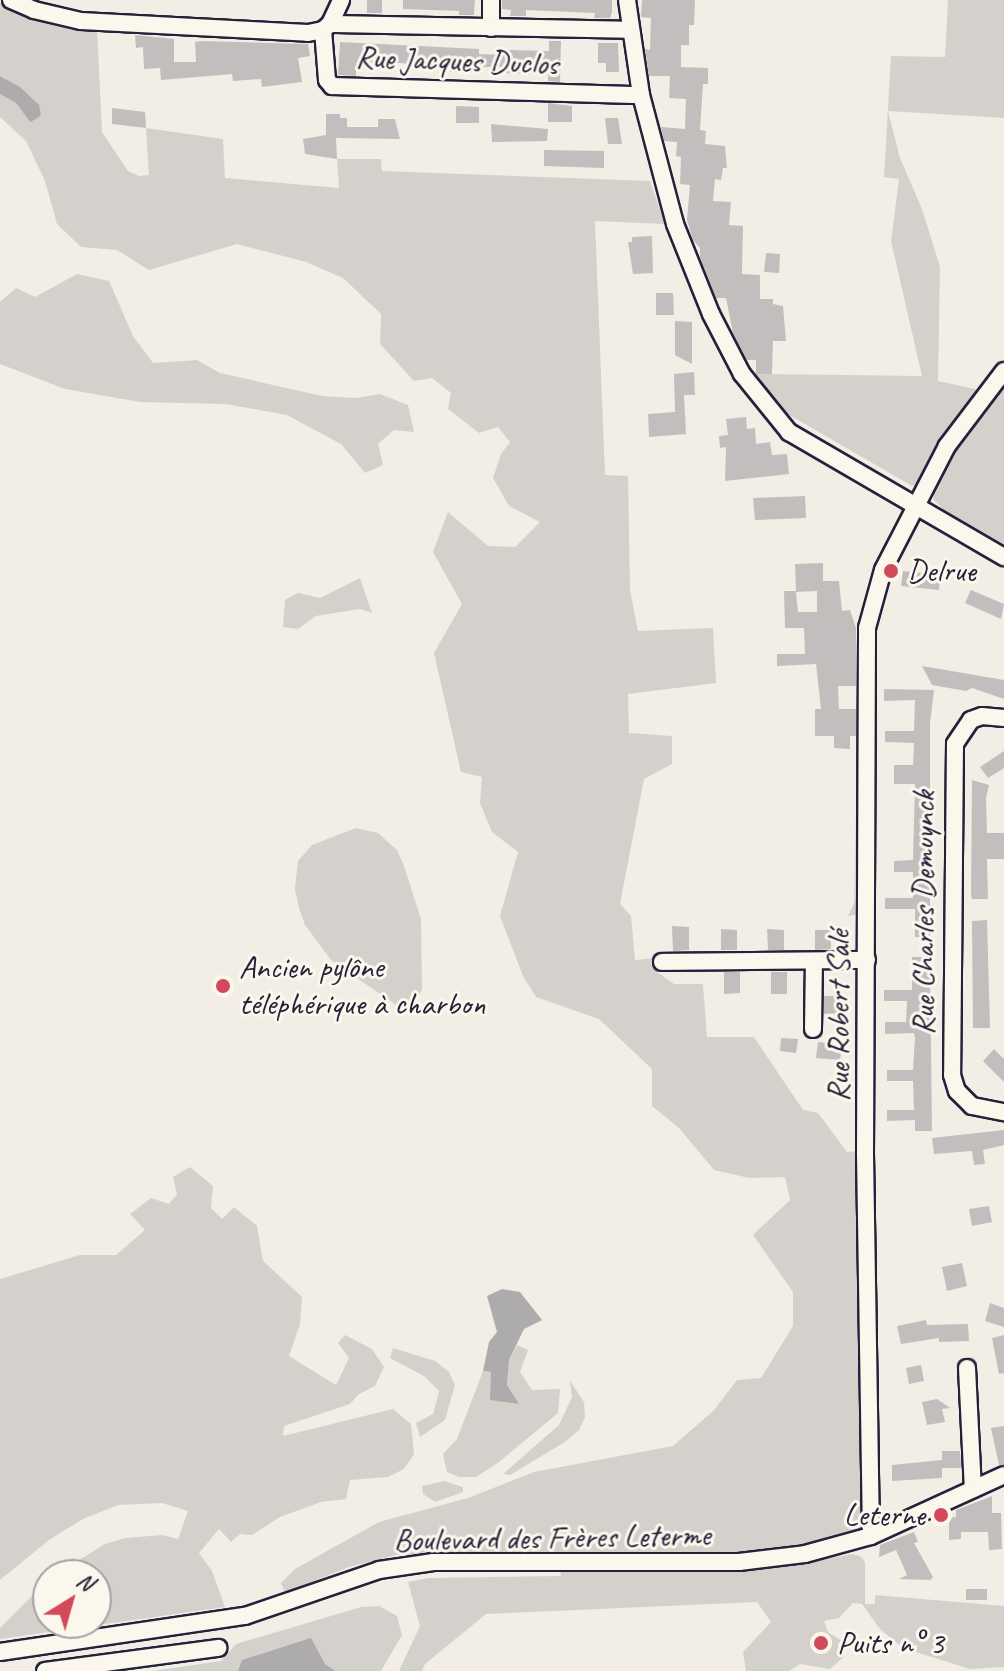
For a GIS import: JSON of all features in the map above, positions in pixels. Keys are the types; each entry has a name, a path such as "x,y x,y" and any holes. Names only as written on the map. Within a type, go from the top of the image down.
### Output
{"street":[{"name":"Rue Jacques Duclos","path":"11,0 34,10 81,21 308,33 326,27 327,80 332,86 641,95"},
{"path":"341,0 326,27 631,30"},
{"path":"491,0 491,28"},
{"path":"627,0 641,95 675,224 711,314 742,374 774,418 806,445 1004,557"},
{"name":"Rue Robert Salé","path":"871,1536 866,1216 867,628 883,570 947,446 1004,371"},
{"name":"Rue Charles Demuynck","path":"1004,718 982,716 971,720 955,744 952,949 954,1084 972,1106 1004,1112"},
{"path":"662,962 867,960"},
{"path":"813,1029 814,961"},
{"path":"967,1368 973,1489"},
{"name":"Boulevard des Frères Leterme","path":"0,1652 245,1616 379,1570 409,1565 739,1562 805,1554 871,1536 1004,1475"},
{"path":"45,1671 218,1648"}],"shaded area":[{"path":"948,0 1004,0 1004,118 888,111 900,158 922,209 940,267 938,381 980,390 920,484 912,486 786,413 752,374 922,376 891,241 899,179 884,177 891,56 945,57"},
{"path":"0,3 33,19 97,30 102,132 128,171 139,176 149,175 146,128 223,139 225,178 339,188 337,159 381,159 382,171 650,181 665,224 595,221 605,475 628,476 630,590 638,631 713,628 716,683 628,694 629,733 672,736 672,764 644,779 620,904 631,916 635,960 655,958 657,972 674,984 703,984 707,1037 754,1037 803,1110 818,1113 847,1152 856,1151 863,1526 857,1536 821,1545 821,1560 852,1554 860,1556 865,1562 865,1604 875,1604 875,1595 1004,1606 1004,1667 970,1669 903,1648 880,1629 862,1604 853,1603 839,1618 824,1621 828,1632 844,1642 844,1657 830,1669 800,1664 789,1671 746,1671 743,1652 771,1622 757,1602 486,1614 425,1664 422,1671 399,1671 420,1626 408,1582 428,1578 561,1576 559,1557 396,1555 349,1567 285,1593 281,1583 295,1569 379,1522 468,1498 534,1472 673,1446 714,1410 737,1380 761,1378 793,1326 793,1292 753,1235 790,1200 785,1177 749,1178 714,1170 679,1128 652,1106 652,1069 599,1019 536,997 523,976 500,916 518,852 492,832 480,803 482,777 461,772 434,653 462,604 433,552 448,512 488,546 515,547 540,522 509,506 493,478 501,454 510,442 498,427 479,433 448,409 451,393 432,378 414,381 380,344 381,314 343,278 306,262 237,244 149,270 117,250 81,247 57,224 45,181 26,141 0,117 0,94 16,103 30,122 5,78 0,76"},
{"path":"0,76 20,87 39,105 41,115 30,122 16,103 0,94"},
{"path":"77,274 109,281 133,336 153,363 197,360 220,373 322,396 356,398 380,394 408,405 414,432 394,430 378,444 383,465 365,473 341,444 287,415 226,404 140,402 65,389 0,364 0,302 16,288 35,297"},
{"path":"1004,381 1004,544 944,510 934,500 933,492 952,449"},
{"path":"360,578 372,613 360,609 316,616 298,629 283,627 285,600 298,593 320,598"},
{"path":"857,764 863,764 862,914 848,916 854,903"},
{"path":"356,828 378,833 397,850 404,866 421,919 422,990 414,1004 399,1007 331,960 305,925 299,908 295,889 298,861 312,845"},
{"path":"190,1167 213,1186 211,1208 222,1219 234,1207 257,1226 263,1261 302,1297 300,1324 289,1356 336,1385 349,1358 338,1343 345,1335 372,1349 384,1367 375,1386 359,1394 350,1404 284,1426 283,1436 393,1409 411,1424 414,1454 404,1469 388,1477 350,1480 346,1499 321,1502 280,1517 252,1535 240,1534 231,1542 219,1529 199,1553 212,1571 225,1607 112,1623 112,1559 81,1559 105,1544 125,1538 162,1535 178,1539 188,1511 162,1503 118,1505 83,1519 49,1540 0,1580 0,1279 80,1255 116,1255 145,1230 130,1214 151,1198 169,1204 177,1194 173,1177"},
{"path":"502,1289 520,1292 542,1320 524,1329 509,1360 507,1385 519,1404 490,1400 491,1372 483,1371 489,1342 497,1332 487,1296"},
{"path":"517,1345 528,1350 520,1372 532,1390 560,1389 558,1413 476,1477 459,1477 447,1472 443,1454 457,1439 483,1371 491,1372 518,1404 507,1385 509,1360"},
{"path":"393,1348 435,1361 449,1372 455,1385 445,1420 420,1437 416,1423 433,1414 439,1391 424,1376 390,1358"},
{"path":"570,1381 584,1402 585,1417 579,1430 565,1442 510,1475 503,1474 559,1425 572,1397"},
{"path":"444,1481 463,1487 463,1492 435,1502 423,1494 422,1486"},
{"path":"32,1596 32,1634 0,1639 0,1628"},
{"path":"379,1606 397,1616 402,1635 381,1671 152,1671 221,1661 236,1644 361,1607"},
{"path":"311,1638 325,1664 335,1671 238,1671 242,1660"}],"building":[{"path":"367,0 382,0 382,13 367,13"},
{"path":"403,0 475,0 474,15 459,15 459,11 403,9"},
{"path":"502,0 612,0 612,12 610,18 594,18 595,13 526,10 526,16 510,16 511,10 502,9"},
{"path":"642,0 695,0 694,25 689,25 689,45 681,45 681,67 708,68 708,84 703,84 700,130 706,131 705,144 725,146 727,168 723,168 721,180 715,179 713,201 731,202 729,225 743,226 742,274 760,275 760,299 773,299 773,304 783,306 786,341 773,341 772,374 756,374 756,360 747,360 733,333 726,298 716,298 700,257 700,248 693,240 687,220 690,185 680,184 681,157 676,156 677,142 664,141 661,127 685,129 686,99 669,98 670,76 649,76 645,49 650,50 651,18 641,17"},
{"path":"135,35 174,39 174,62 196,62 195,42 201,41 308,44 310,56 298,58 302,82 262,87 261,79 233,81 232,74 161,80 160,68 144,69 143,47 136,48"},
{"path":"549,41 561,41 560,82 548,81 548,74 502,73 502,67 478,67 478,73 450,72 450,66 398,63 365,62 365,67 356,67 356,76 338,75 340,42 479,49 479,54 502,55 503,50 549,51"},
{"path":"598,43 618,43 619,72 606,72 606,63 598,63"},
{"path":"548,103 572,106 572,122 548,122"},
{"path":"456,106 479,107 479,123 456,123"},
{"path":"112,108 145,112 146,128 112,124"},
{"path":"326,114 340,114 340,118 347,118 347,127 378,127 378,119 395,119 400,139 336,138 337,159 305,154 303,139 326,135"},
{"path":"605,118 618,118 622,144 608,144"},
{"path":"491,124 548,129 547,141 492,142"},
{"path":"544,150 604,151 604,168 544,166"},
{"path":"652,236 653,273 633,274 628,242 632,242 632,237"},
{"path":"766,253 780,254 779,273 764,272"},
{"path":"656,293 673,293 674,315 656,315"},
{"path":"675,321 692,322 692,364 675,355"},
{"path":"694,372 695,395 684,395 686,434 649,437 648,414 675,412 674,374"},
{"path":"746,417 747,429 755,428 756,444 770,442 772,455 787,454 789,474 725,481 726,447 720,448 719,436 728,435 726,419"},
{"path":"805,496 806,518 755,520 753,498"},
{"path":"823,563 823,581 839,581 842,611 850,610 856,628 856,686 838,686 839,709 856,709 856,736 850,736 850,749 834,748 834,736 815,736 815,709 821,709 816,664 777,666 777,654 805,654 804,628 785,628 784,591 796,591 795,564","holes":["817,591 817,612 798,612 796,592"]},
{"path":"903,571 940,575 939,590 901,586"},
{"path":"971,590 1004,604 1001,619 965,603"},
{"path":"922,666 1004,680 1004,699 972,688 966,691 932,685"},
{"path":"884,689 934,690 930,723 930,937 915,937 915,909 885,909 885,898 913,898 913,872 894,872 894,861 913,860 915,784 894,784 894,765 913,765 914,743 885,742 885,731 914,731 915,700 884,701"},
{"path":"1004,751 1004,768 988,778 980,767"},
{"path":"972,780 989,785 986,798 987,833 1004,833 1004,859 987,859 988,899 972,899 971,894"},
{"path":"987,920 990,1028 973,1028 972,921"},
{"path":"672,926 689,927 689,950 673,951"},
{"path":"721,929 737,930 737,950 721,950"},
{"path":"767,929 784,930 784,950 768,950"},
{"path":"815,930 831,930 831,949 815,950"},
{"path":"912,957 929,957 930,964 932,1131 915,1131 915,1120 887,1121 887,1110 914,1110 913,1081 887,1081 887,1070 913,1070 914,1033 885,1034 885,1022 906,1022 907,1001 884,1001 884,990 912,990"},
{"path":"724,972 740,972 740,993 724,994"},
{"path":"771,972 787,972 787,994 771,994"},
{"path":"824,996 844,996 845,1013 824,1014"},
{"path":"781,1038 798,1039 796,1053 780,1051"},
{"path":"818,1042 842,1044 840,1060 816,1058"},
{"path":"994,1049 1004,1059 1004,1082 983,1061"},
{"path":"1004,1130 1004,1145 983,1150 985,1164 974,1165 972,1151 934,1154 932,1138"},
{"path":"989,1206 992,1222 972,1226 969,1209"},
{"path":"962,1263 967,1286 947,1291 942,1267"},
{"path":"990,1303 1004,1308 1004,1327 985,1321"},
{"path":"926,1320 927,1325 968,1324 969,1341 939,1342 939,1338 901,1344 897,1326"},
{"path":"1004,1335 1004,1373 999,1374 992,1338"},
{"path":"921,1365 924,1381 909,1384 906,1368"},
{"path":"937,1399 950,1408 942,1409 945,1422 927,1425 922,1402"},
{"path":"1004,1426 1004,1464 999,1465 991,1428"},
{"path":"942,1451 960,1451 961,1468 942,1468 942,1478 892,1481 892,1465 942,1460"},
{"path":"992,1496 992,1513 1001,1513 1002,1549 989,1550 988,1532 961,1532 961,1539 949,1540 949,1518 956,1517 956,1510"},
{"path":"914,1532 918,1542 914,1543 933,1577 930,1580 899,1579 907,1575 896,1550 879,1557 880,1545"},
{"path":"966,1589 987,1589 987,1600 966,1600"}],"place":[{"name":"Delrue","path":"891,571"},
{"name":"Ancien pylône téléphérique à charbon","path":"223,986"},
{"name":"Leterne","path":"941,1515"},
{"name":"Puits n° 3","path":"821,1643"}]}
